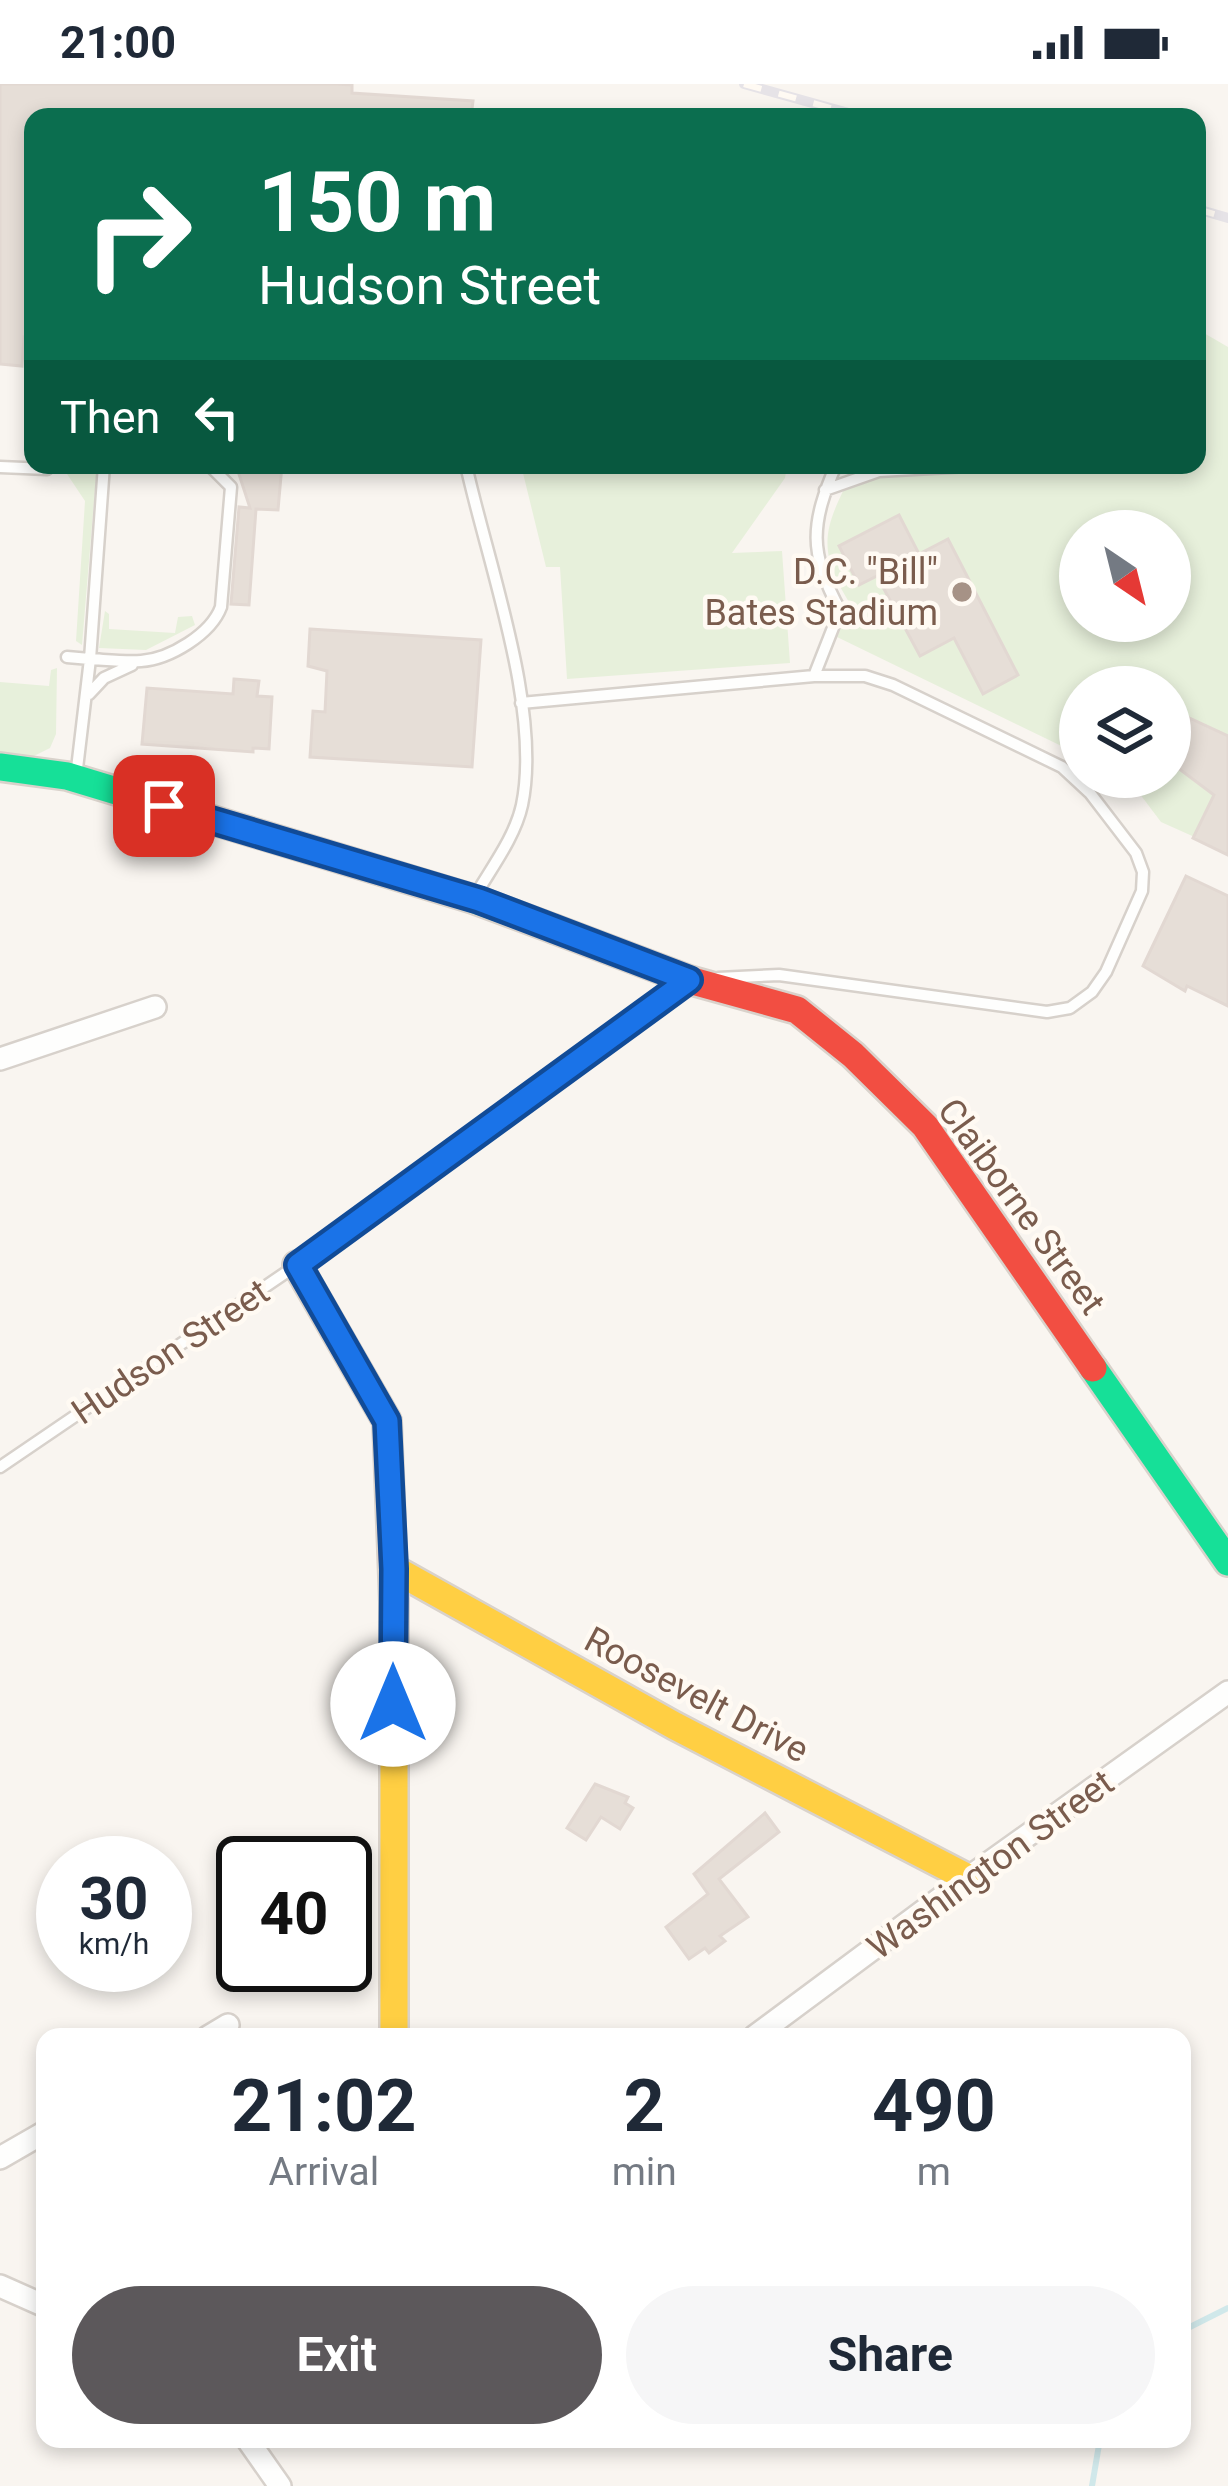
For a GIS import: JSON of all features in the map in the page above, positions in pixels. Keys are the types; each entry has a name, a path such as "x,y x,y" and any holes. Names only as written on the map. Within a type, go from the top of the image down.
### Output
{"street":[{"name":"Claiborne Street","path":"0,767 76,780 473,898 689,980 797,1010 853,1055 925,1126 1228,1562"},
{"path":"0,1059 154,1007"},
{"path":"298,1265 387,1421 394,1569 394,2028"},
{"name":"Roosevelt Drive","path":"394,1569 675,1726 968,1878"},
{"name":"Washington Street","path":"766,2028 1228,1693"},
{"path":"0,2158 36,2137"},
{"path":"0,2286 36,2302"},
{"path":"253,2448 280,2486"}],"lane":[{"path":"76,780 103,474"},
{"path":"86,700 104,678 205,633 221,607 230,487 218,474"},
{"path":"468,474 519,675 525,760 522,804 512,834 473,898"},
{"path":"814,676 840,610 823,580 813,534 832,474"},
{"path":"825,490 870,474"},
{"path":"67,657 147,661"},
{"path":"521,703 814,676 865,676 1062,767 1090,793 1136,854 1143,872 1142,891 1106,972 1092,992 1070,1008 1047,1012 1002,1009 779,975 689,980"},
{"name":"Hudson Street","path":"0,1467 298,1265 689,980"}],"green space":[{"name":"D.C. \"Bill\" Bates Stadium","path":"1206,334 1228,347 1228,852 1161,822 1143,798 1191,798 1191,666 1059,666 1059,745 837,637 851,605 831,566 831,519 852,474 1206,474"},
{"path":"67,474 96,474 82,645 76,641 85,501"},
{"path":"523,474 786,474 732,553 782,551 790,663 567,679 560,567 546,567"},
{"path":"105,611 109,629 175,633 178,617 192,616 195,625 146,650 99,648"},
{"path":"57,668 56,734 50,748 28,759 0,755 0,682 49,686 51,670"}],"building":[{"path":"0,84 337,84 352,85 352,93 473,101 472,108 24,108 22,366 0,364"},
{"path":"239,474 281,474 278,510 256,509 249,605 231,604 239,507 250,508"},
{"path":"899,515 919,554 948,539 1018,675 983,694 954,638 920,656 877,576 859,585 839,546"},
{"path":"310,629 481,640 472,767 310,757 313,711 325,712 327,671 308,666"},
{"path":"234,679 259,681 257,696 272,697 269,749 253,748 253,752 142,744 147,688 233,694"},
{"path":"1191,719 1228,736 1228,855 1193,838 1214,795 1191,778"},
{"path":"1186,876 1228,896 1228,1006 1187,986 1185,991 1143,966"},
{"path":"595,1784 628,1797 625,1803 633,1808 620,1829 601,1817 586,1840 567,1828"},
{"path":"765,1813 779,1832 719,1879 748,1917 720,1936 725,1941 709,1953 705,1948 689,1959 666,1927 708,1894 694,1874"}],"waterway":[{"path":"1191,2326 1228,2308"},
{"path":"1092,2486 1098,2448"}],"railway":[{"path":"744,84 831,108"},
{"path":"1206,212 1228,218"}],"traffic: fast":[{"path":"0,767 67,776 473,899 554,929"},
{"path":"1093,1368 1228,1562"}],"traffic: slow":[{"path":"394,1569 675,1726 968,1878"},
{"path":"394,1602 394,2028"}],"traffic: jam":[{"path":"554,929 689,980 797,1010 853,1055 925,1126 1093,1368"},
{"path":"297,1265 387,1421 394,1602"}],"place":[{"name":"D.C. \"Bill\" Bates Stadium","path":"962,592"}],"route":[{"path":"164,806 479,900 689,980 298,1265 387,1421 394,1569 393,1704"}]}
